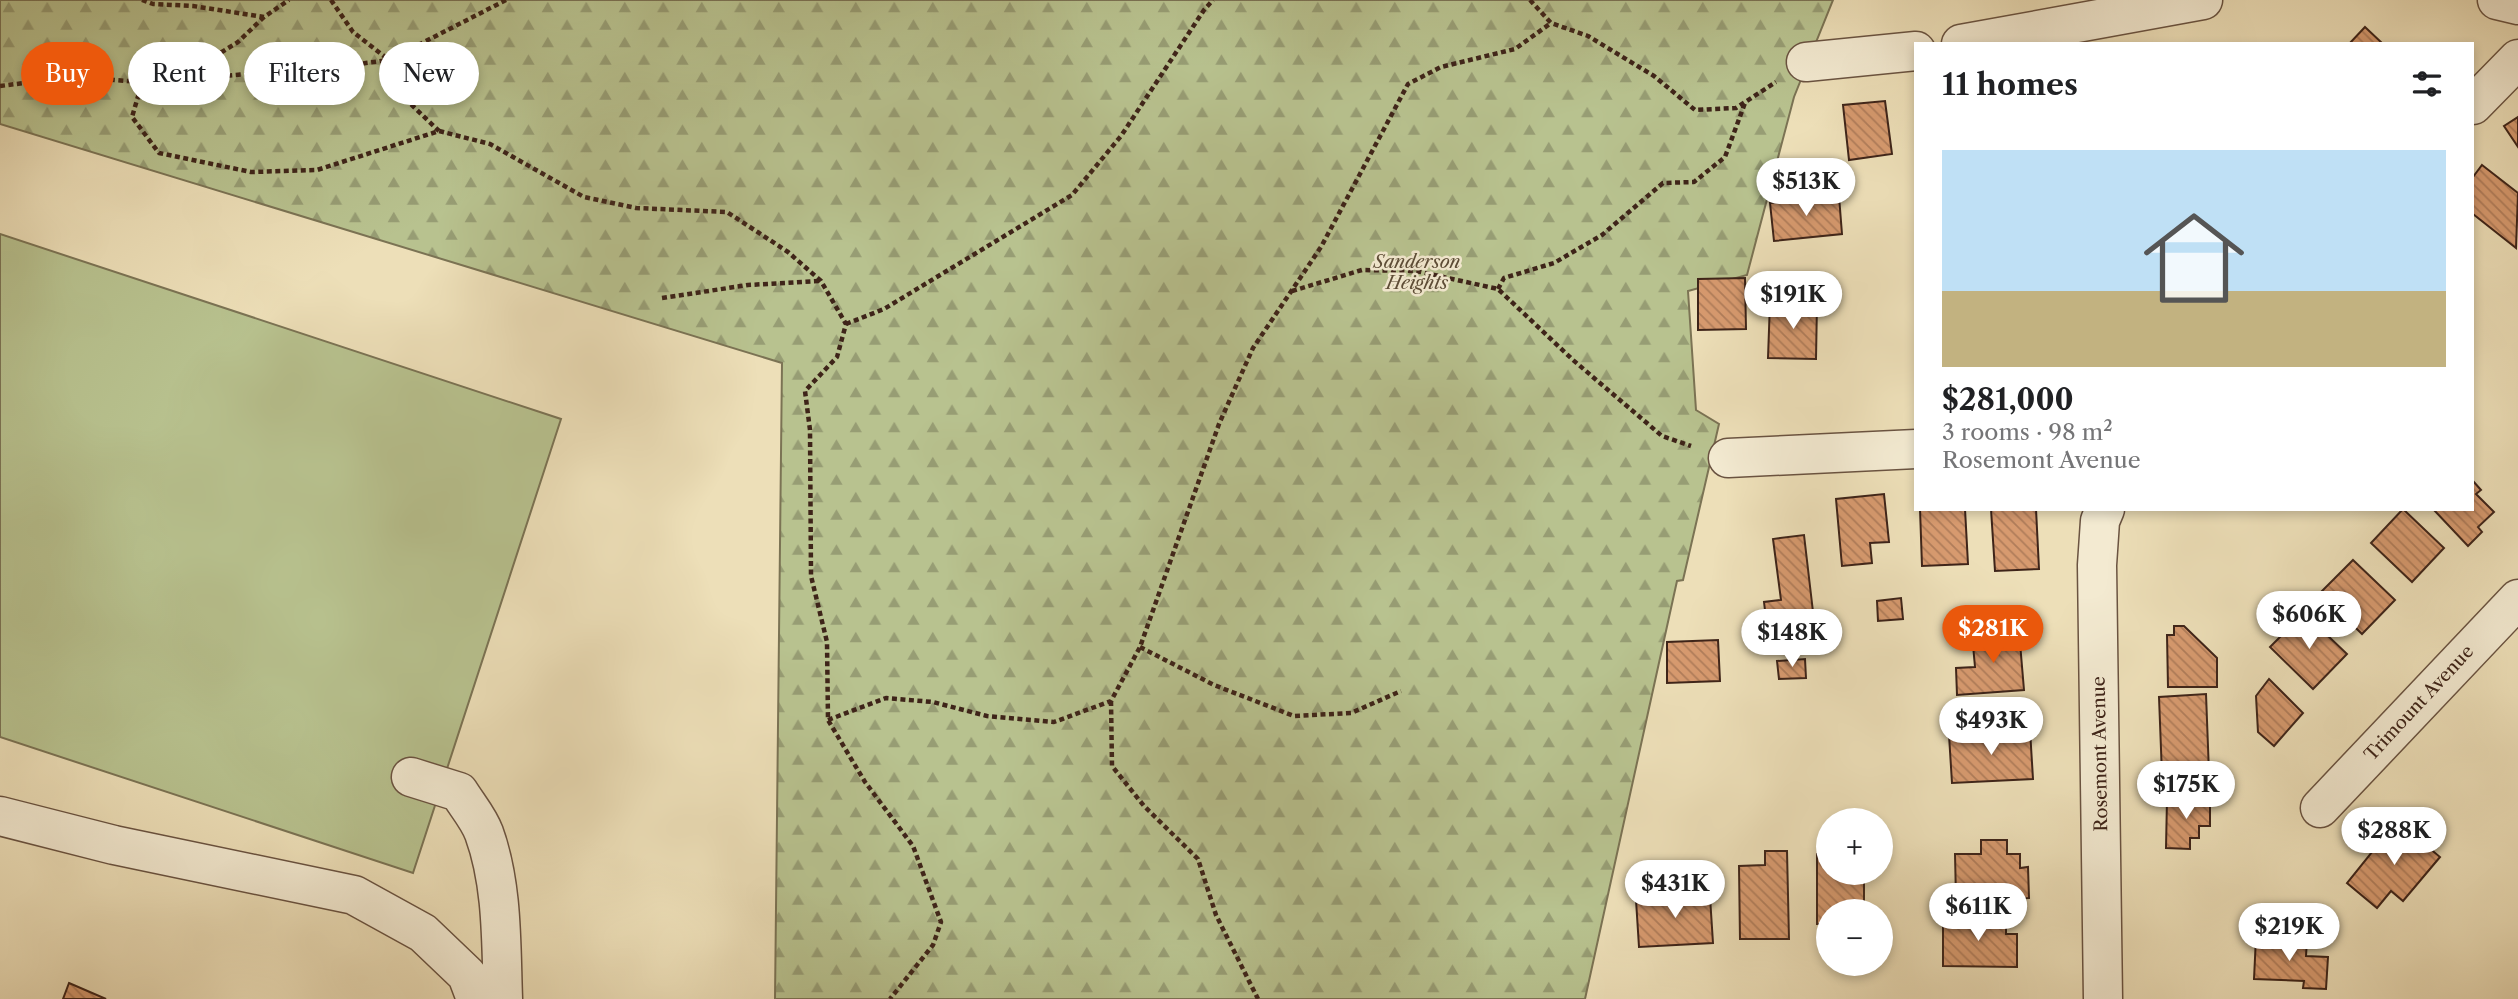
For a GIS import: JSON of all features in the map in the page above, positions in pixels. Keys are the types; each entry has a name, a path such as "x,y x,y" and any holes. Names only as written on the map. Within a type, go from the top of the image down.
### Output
{"street":[{"path":"1972,42 2203,0"},
{"path":"2497,0 2518,5"},
{"path":"1806,62 1914,51"},
{"path":"2474,104 2518,59"},
{"path":"1728,458 1914,449"},
{"name":"Rosemont Avenue","path":"2103,999 2096,565 2100,521 2104,511"},
{"name":"Trimount Avenue","path":"2319,808 2518,598"},
{"path":"411,777 459,792 483,832 494,874 503,999"},
{"path":"0,816 114,845 354,895 423,933 467,975 476,999"}],"path":[{"path":"142,0 153,5 193,6 264,17"},
{"path":"230,48 264,17 289,0"},
{"path":"331,0 354,32 379,53"},
{"path":"423,42 506,0"},
{"path":"846,324 884,309 1072,195 1121,136 1213,0"},
{"path":"1530,0 1551,23 1588,36 1654,76 1695,110 1736,108 1806,62"},
{"path":"1258,999 1216,915 1198,859 1144,806 1111,766 1111,701 1140,647 1219,425 1253,348 1321,247 1408,84 1441,67 1515,49 1551,23"},
{"path":"230,75 379,61"},
{"path":"0,86 72,77 128,81"},
{"path":"1499,289 1504,278 1554,263 1602,235 1663,183 1693,182 1725,157 1745,103"},
{"path":"135,105 132,117 159,153 251,172 317,170 439,131"},
{"path":"412,105 439,131 490,144 584,197 636,208 727,212 788,253 821,281 846,324 837,357 805,391 810,430 811,576 827,642 828,720 864,782 913,846 941,922 933,945 890,999"},
{"path":"1292,291 1362,270 1416,271 1499,289 1573,360 1662,436 1728,458"},
{"path":"662,298 748,285 821,281"},
{"path":"1140,647 1214,685 1294,716 1350,713 1401,691"},
{"path":"828,720 886,698 933,702 987,716 1054,722 1111,701"}],"green space":[{"name":"Sanderson Heights","path":"0,0 1833,0 1794,97 1747,275 1688,291 1696,410 1719,424 1683,580 1677,581 1585,999 775,999 782,363 0,124"},
{"path":"0,234 561,419 413,873 0,737"}],"building":[{"path":"2365,27 2381,42 2351,42"},
{"path":"1885,101 1892,154 1849,160 1843,105"},
{"path":"2518,117 2518,147 2504,126"},
{"path":"2482,165 2518,193 2516,248 2474,215 2474,176"},
{"path":"1839,196 1842,234 1774,241 1770,203"},
{"path":"1745,278 1746,329 1698,330 1698,279"},
{"path":"1770,302 1817,303 1816,359 1768,358"},
{"path":"2474,482 2481,490 2476,494 2494,512 2478,527 2482,532 2468,546 2435,511 2474,511"},
{"path":"1884,494 1889,542 1870,543 1872,563 1842,566 1836,499"},
{"path":"1920,511 1965,511 1968,564 1922,566"},
{"path":"1991,511 2036,511 2039,569 1995,571"},
{"path":"2401,511 2405,511 2444,548 2412,582 2371,543"},
{"path":"1804,535 1815,629 1768,635 1764,602 1781,600 1773,539"},
{"path":"2353,560 2395,600 2362,634 2320,593"},
{"path":"1901,598 1903,619 1878,621 1877,601"},
{"path":"2304,613 2347,654 2313,689 2270,647"},
{"path":"2174,626 2184,626 2217,658 2217,687 2168,687 2167,635 2174,635"},
{"path":"2019,631 2024,690 1957,695 1956,668 1975,667 1972,634"},
{"path":"1718,640 1720,681 1667,683 1667,642"},
{"path":"1805,659 1806,678 1779,679 1777,661"},
{"path":"2269,679 2303,713 2274,746 2258,732 2256,696"},
{"path":"2206,694 2209,773 2162,775 2159,697"},
{"path":"2030,730 2033,779 1952,783 1949,735"},
{"path":"2167,799 2210,800 2210,826 2199,826 2199,838 2190,838 2190,849 2166,848"},
{"path":"2397,821 2440,857 2403,901 2391,891 2377,908 2347,883"},
{"path":"1981,840 2007,840 2007,854 2020,854 2020,868 2028,867 2029,898 1956,899 1955,854 1981,854"},
{"path":"1765,851 1787,851 1789,939 1740,939 1739,866 1765,865"},
{"path":"1817,885 1864,885 1864,899 1817,899"},
{"path":"1703,886 1704,898 1710,897 1713,943 1639,947 1636,900 1687,897 1687,887"},
{"path":"1943,918 2006,919 2006,934 2017,934 2017,967 1943,966"},
{"path":"2256,937 2307,940 2306,956 2328,957 2326,989 2303,988 2304,981 2254,979"},
{"path":"69,983 106,999 63,999"}]}
